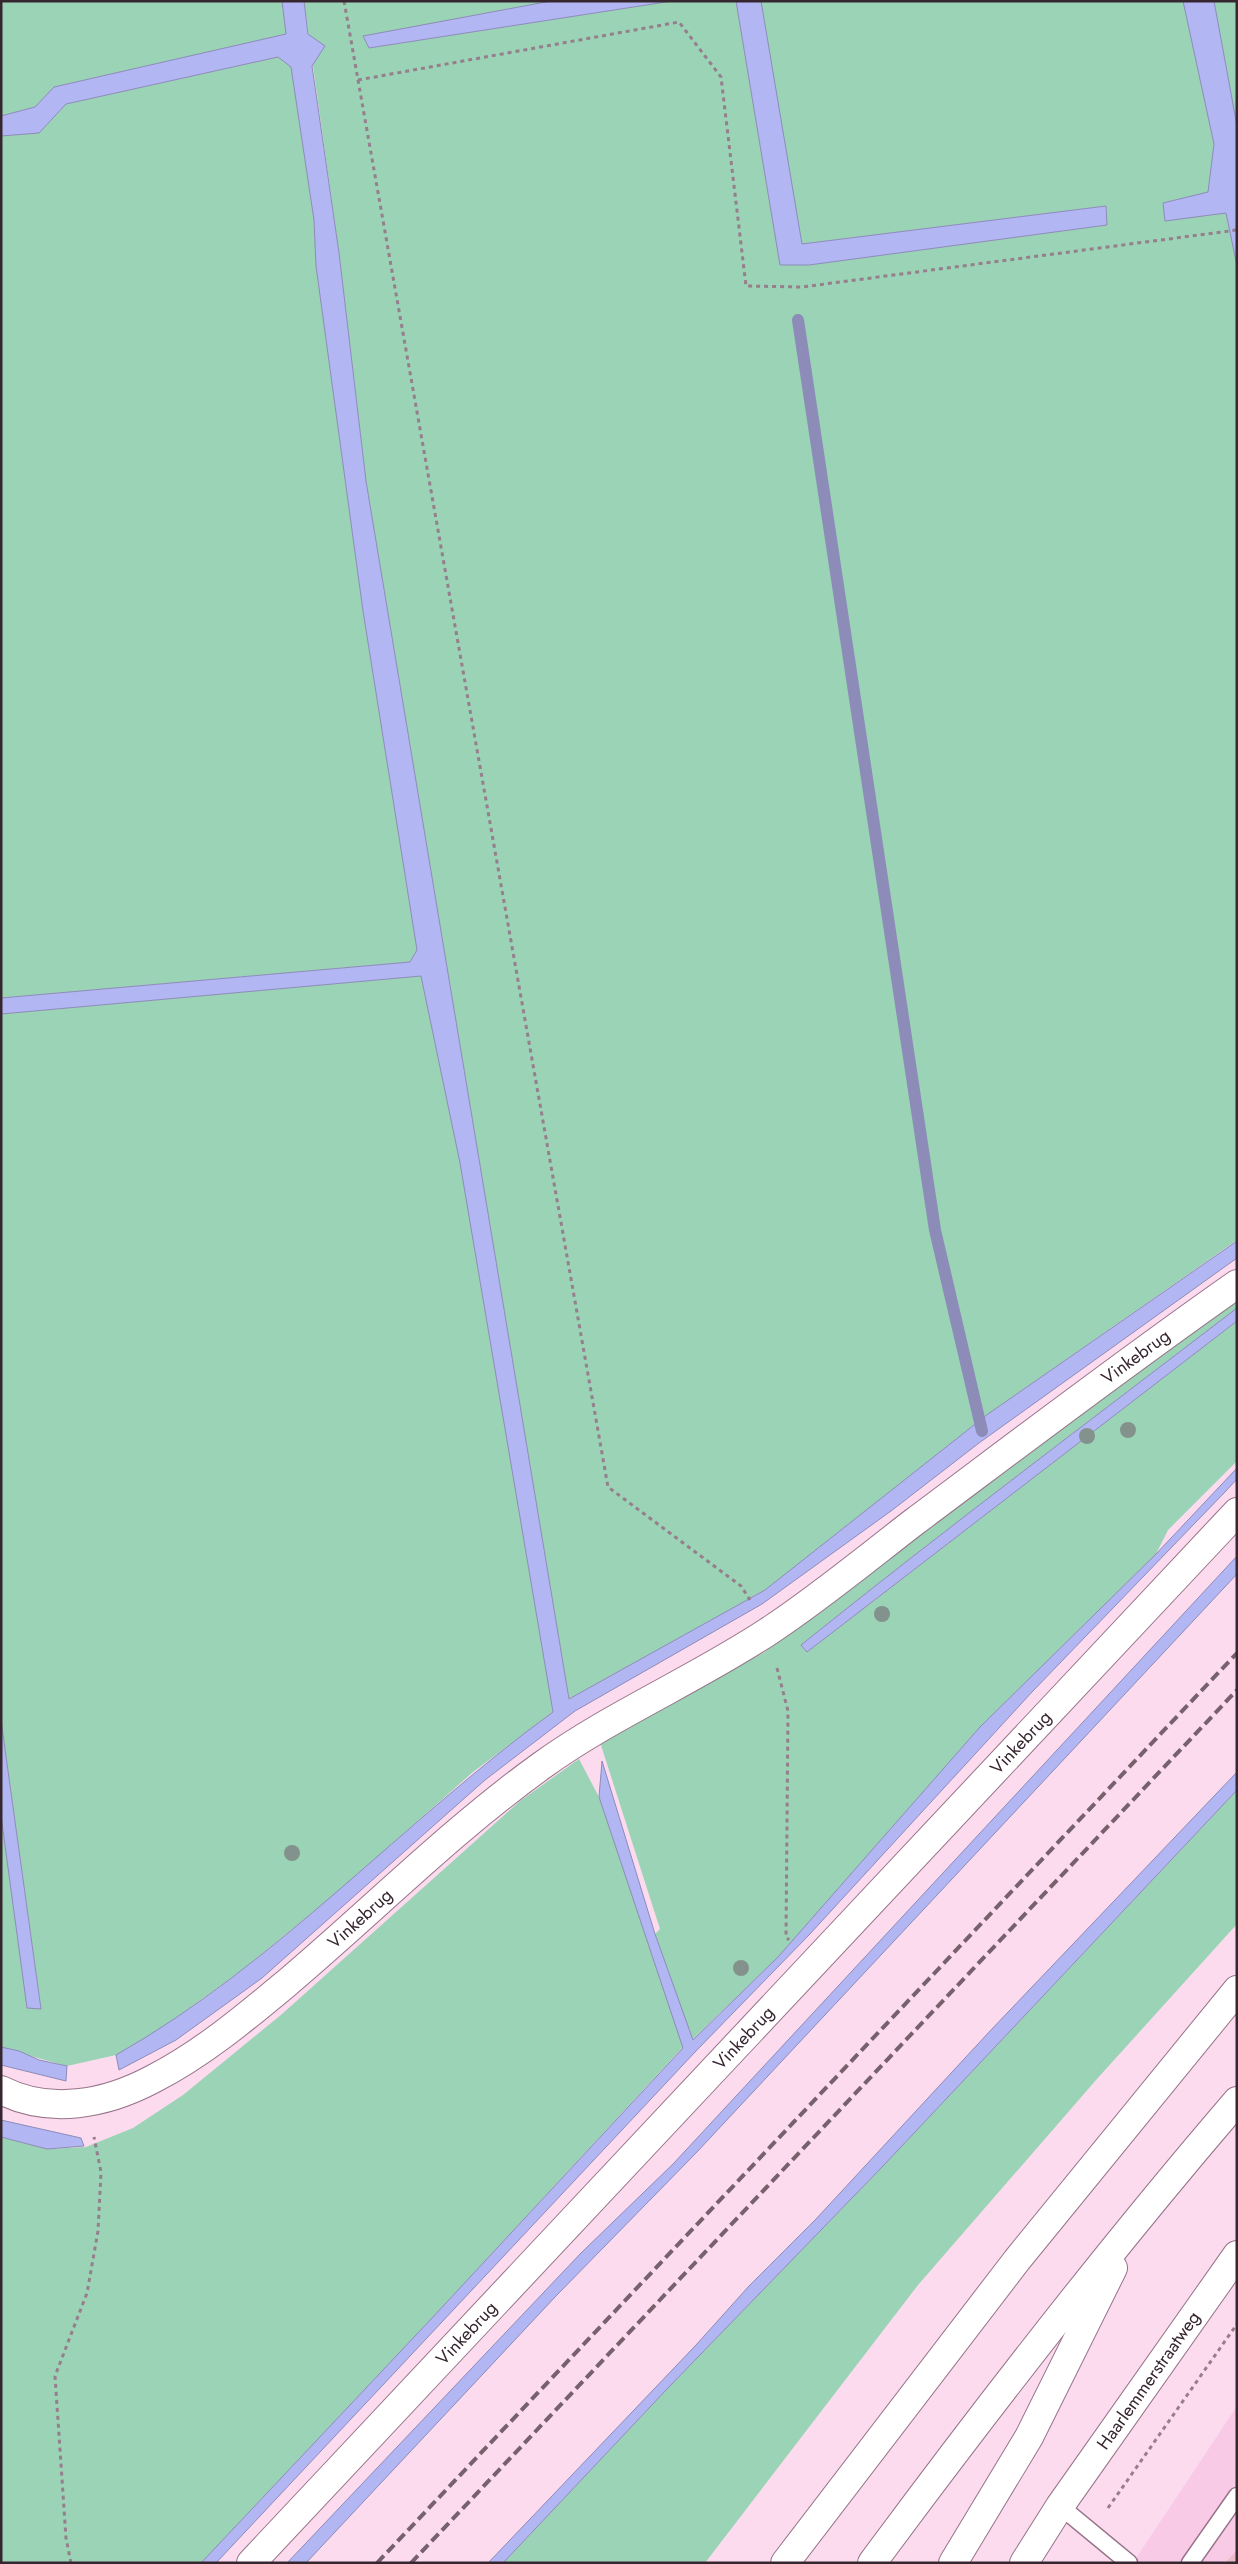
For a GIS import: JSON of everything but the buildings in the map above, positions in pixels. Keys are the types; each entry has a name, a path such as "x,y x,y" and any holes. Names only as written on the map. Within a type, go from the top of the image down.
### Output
{"main road":[{"name":"Vinkebrug","path":"1,2090 13,2096 49,2104 87,2103 122,2094 142,2085 202,2048 271,1996 472,1820 541,1766 622,1714 769,1632 1120,1368 1237,1284"},
{"name":"Vinkebrug","path":"251,2563 1237,1512"},
{"path":"785,2563 1017,2260 1237,1990"},
{"path":"872,2563 961,2443 1140,2215 1237,2101"},
{"path":"953,2563 1029,2437 1140,2215"},
{"name":"Haarlemmerstraatweg","path":"1024,2563 1060,2506 1237,2255"}],"lane":[{"path":"1190,2563 1237,2496"},
{"path":"1060,2506 1129,2563"}],"path":[{"path":"344,1 608,1487 741,1586"},
{"path":"358,80 679,22 721,77 746,286 802,287 1237,230"},
{"path":"786,1937 788,1711"},
{"path":"71,2563 66,2538 55,2376 87,2293 98,2231 101,2172 87,2103"},
{"path":"1092,2531 1237,2324"}],"shaded area":[{"path":"1237,2406 1237,2563 1133,2563"}],"green space":[{"path":"1,1 282,1 287,34 54,87 35,107 1,116"},
{"path":"304,1 551,1 364,36 369,48 672,1 736,1 780,264 809,265 1107,225 1106,206 801,244 761,1 1183,1 1214,144 1208,192 1163,203 1165,220 1226,213 1237,266 1237,1240 988,1414 765,1590 569,1699 366,481 339,253"},
{"path":"1214,1 1237,1 1237,126"},
{"path":"278,57 291,67 314,220 316,266 363,611 417,950 410,962 1,998 1,136 39,133 66,104"},
{"path":"421,976 460,1163 553,1712 473,1772 335,1894 242,1970 158,2031 116,2055 67,2066 5,2049 1,2047 1,1816 27,2008 41,2008 1,1719 1,1014"},
{"path":"1237,1294 1237,1308 963,1517 801,1645 807,1652 1237,1321 1237,1461 1168,1530 1156,1554 980,1727 778,1957 692,2040 655,1934 660,1929 599,1739 765,1652 816,1606"},
{"path":"579,1759 599,1797 683,2047 432,2318 201,2563 1,2563 1,2137 47,2149 86,2147 133,2128 183,2095 282,2014 520,1801"},
{"path":"1237,1790 1237,1924 1096,2080 918,2285 705,2563 503,2563 667,2389 883,2166"}],"water":[{"path":"282,1 304,1 308,34 325,46 312,66 339,253 366,481 569,1699 765,1590 988,1414 1237,1241 1237,1258 979,1443 891,1511 762,1604 575,1711 485,1780 262,1978 176,2040 119,2070 116,2055 175,2018 232,1978 286,1935 498,1754 553,1712 460,1163 421,976 1,1014 1,998 410,962 417,950 363,611 316,266 314,220 291,67 278,57 66,104 39,133 1,136 1,116 35,107 54,87 286,34"},
{"path":"551,1 672,1 369,48 363,36"},
{"path":"736,1 761,1 802,244 1106,206 1107,225 809,265 780,265"},
{"path":"1183,1 1214,1 1237,126 1237,266 1226,213 1165,221 1163,203 1208,192 1214,144"},
{"path":"1237,1308 1237,1321 807,1652 801,1645 963,1517"},
{"path":"1237,1468 1237,1479 1224,1493 1032,1692 809,1935 696,2051 216,2563 201,2563 683,2048 599,1797 602,1761 655,1934 693,2040 778,1957 980,1727 1156,1554"},
{"path":"1237,1556 1237,1574 696,2153 556,2296 306,2563 287,2563 581,2253 673,2164"},
{"path":"1,1720 41,2009 27,2008 1,1816"},
{"path":"1237,1772 1237,1790 883,2166 667,2389 503,2563 488,2563 696,2345 749,2286 816,2219 990,2031"},
{"path":"1,2047 19,2051 39,2060 67,2066 66,2081 1,2065"},
{"path":"1,2120 81,2138 84,2146 47,2149 1,2137"}],"waterway":[{"path":"798,320 935,1230 982,1431"}],"railway":[{"path":"377,2563 1237,1653"},
{"path":"411,2563 1237,1690"}]}
